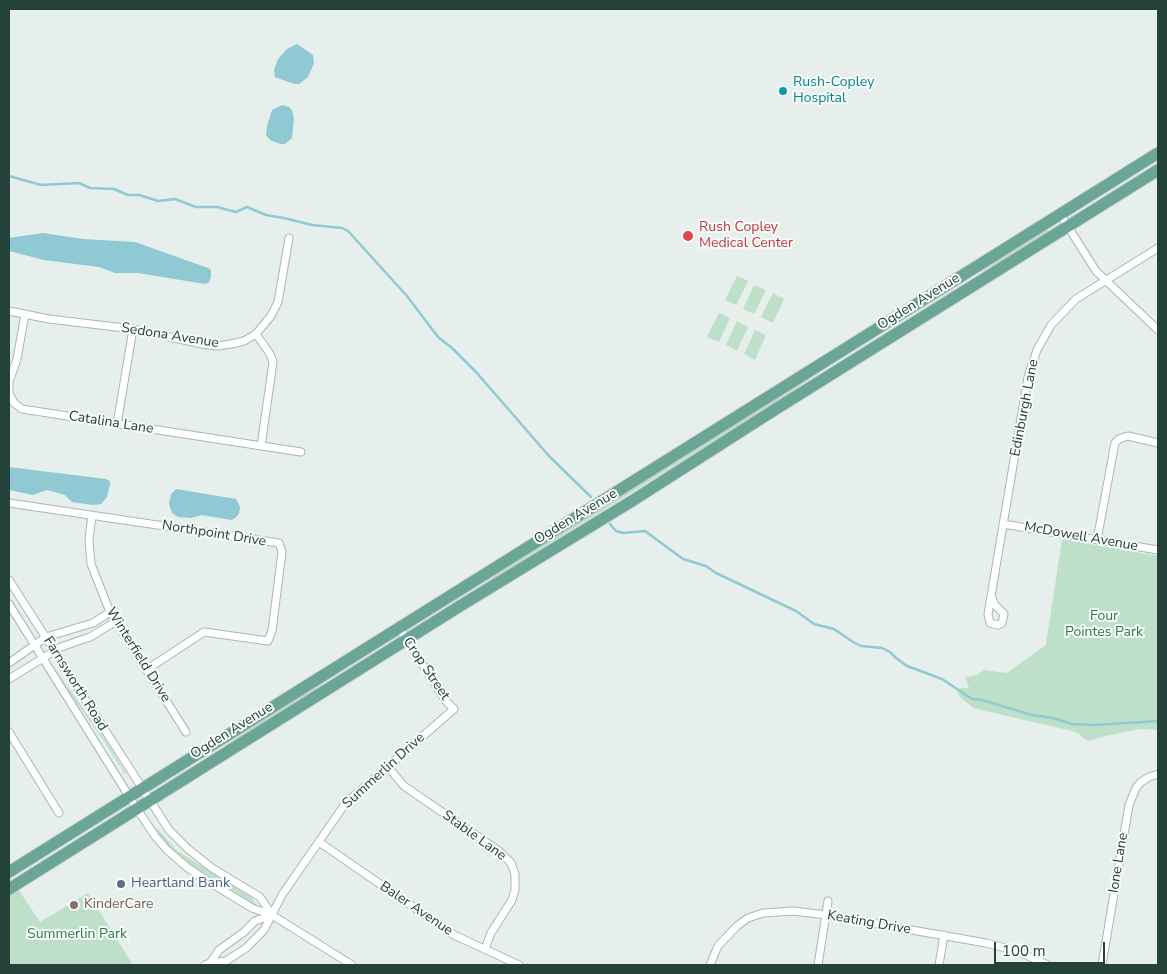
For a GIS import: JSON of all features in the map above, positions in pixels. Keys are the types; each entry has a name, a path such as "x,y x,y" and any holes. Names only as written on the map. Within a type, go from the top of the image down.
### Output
{"main road":[{"name":"Ogden Avenue","path":"9,872 1158,152"},
{"name":"Ogden Avenue","path":"9,889 632,501 1158,170"}],"street":[{"path":"1060,214 1096,271 1158,330"},
{"name":"Sedona Avenue","path":"9,311 49,320 132,330 217,346 244,341 256,334 272,316 278,302 289,238"},
{"name":"Edinburgh Lane","path":"991,596 1028,377 1037,350 1052,325 1076,299 1158,248"},
{"name":"Catalina Lane","path":"25,314 17,359 9,382 10,393 14,403 22,409 301,452"},
{"path":"117,424 132,330"},
{"path":"256,334 270,354 273,362 261,446"},
{"path":"1097,540 1115,443 1118,439 1128,436 1158,443"},
{"name":"Northpoint Drive","path":"9,503 279,543 282,552 272,631 268,641 204,632 146,670"},
{"name":"Winterfield Drive","path":"92,515 89,540 90,564 110,612 186,732"},
{"name":"McDowell Avenue","path":"1003,524 1158,550"},
{"name":"Farnsworth Road","path":"9,580 169,830 179,841 212,868 260,897 272,915"},
{"name":"Farnsworth Road","path":"9,604 136,809 155,836 188,868 252,908 272,915"},
{"path":"9,663 46,638 93,623 110,612"},
{"path":"9,679 42,658 67,645 90,637 115,622"},
{"name":"Crop Street","path":"399,628 446,701 454,709"},
{"name":"Summerlin Drive","path":"209,964 226,961 246,948 266,927 282,895 345,804 454,709"},
{"path":"9,732 59,813"},
{"name":"Stable Lane","path":"388,767 404,786 499,851 511,863 515,874 515,890 512,900 491,933 486,949"},
{"name":"Ione Lane","path":"1102,965 1129,805 1136,788 1149,777 1158,774"},
{"name":"Baler Avenue","path":"318,842 454,935 519,965"},
{"path":"818,965 828,902"},
{"name":"Keating Drive","path":"710,965 718,946 748,918 763,913 779,911 826,915 1009,948 1048,965"},
{"path":"272,915 352,965"},
{"name":"Summerlin Drive","path":"209,964 219,950 244,932 255,920 272,915"},
{"path":"939,965 944,935"}],"green space":[{"path":"1046,230 1050,231 999,263 973,274"},
{"path":"737,276 748,281 736,305 725,300"},
{"path":"754,285 766,290 754,314 743,309"},
{"path":"773,293 784,299 773,323 761,317"},
{"path":"719,313 730,318 719,342 707,337"},
{"path":"737,321 748,327 737,351 726,345"},
{"path":"755,330 766,335 755,360 744,354"},
{"path":"829,364 769,407 467,595 526,554"},
{"name":"Four Pointes Park","path":"1062,539 1158,556 1158,730 1140,729 1090,741 1072,731 973,708 959,696 960,688 969,688 965,677 977,675 984,670 1007,673 1046,645"},
{"path":"53,666 103,736 125,774 66,688"},
{"path":"338,671 303,698 212,755 260,721"},
{"path":"158,829 176,850 251,897 258,907 191,865 173,850 156,831"},
{"name":"Summerlin Park","path":"18,889 40,922 88,893 133,965 9,965 9,895"}],"water":[{"path":"297,44 313,55 314,63 308,77 299,84 294,84 275,77 274,70 278,59 287,49"},
{"path":"282,105 292,110 294,119 292,138 285,144 270,140 266,135 272,110"},
{"path":"43,233 83,239 135,242 208,268 211,270 211,277 209,282 205,284 138,273 115,273 99,267 44,260 9,251 9,238"},
{"path":"9,467 106,479 110,481 107,497 101,504 93,505 72,502 65,495 47,490 33,495 9,490"},
{"path":"176,489 236,499 240,507 239,514 231,520 202,515 191,518 178,517 172,513 169,504 171,494"}],"waterway":[{"path":"9,176 41,185 79,183 90,188 114,189 128,195 139,195 158,201 175,199 196,207 217,207 236,212 247,207 266,215 312,225 342,228 348,231 407,296 438,337 476,372 549,456 591,497"},
{"path":"610,524 616,531 623,533 645,531 683,559 706,566 716,573 796,611 814,624 834,629 861,646 882,648 907,666 942,679 972,699 1072,724 1095,725 1158,721"}],"place":[{"name":"Rush-Copley Hospital","path":"783,91"},
{"name":"Rush Copley Medical Center","path":"688,236"},
{"name":"Heartland Bank","path":"121,884"},
{"name":"KinderCare","path":"74,905"}]}
